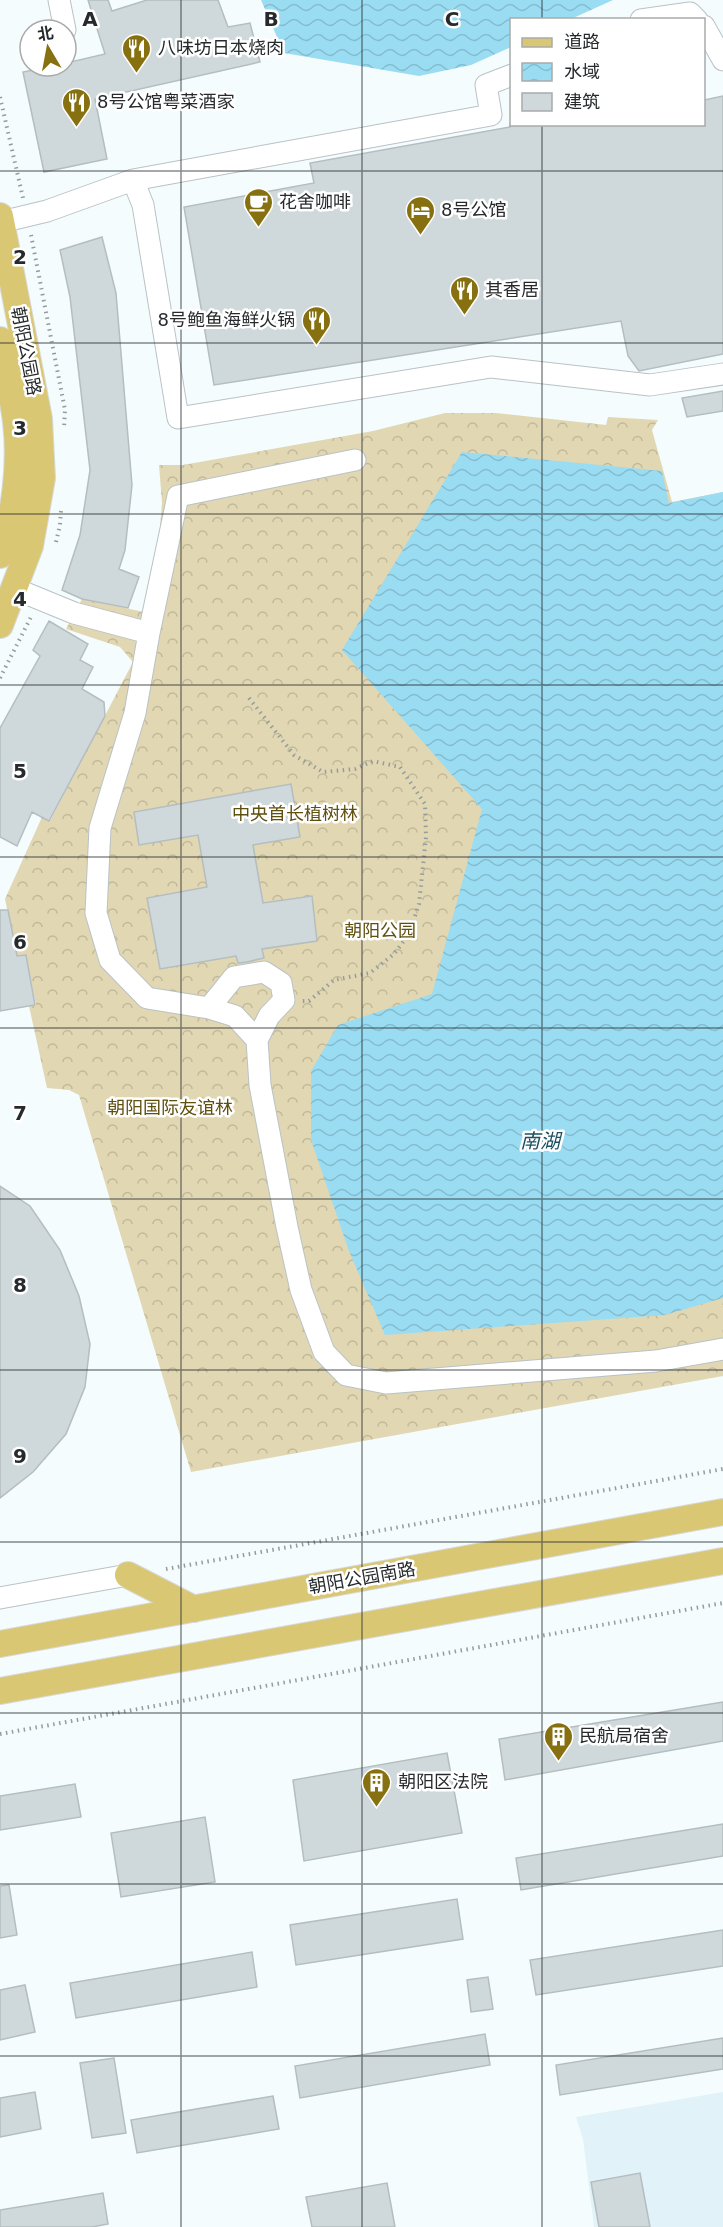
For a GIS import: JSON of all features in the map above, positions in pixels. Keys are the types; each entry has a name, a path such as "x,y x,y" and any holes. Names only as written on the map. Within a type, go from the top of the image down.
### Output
{"main road":[{"name":"朝阳公园路","path":"0,625 30,546 42,478 39,419 5,269 1,219"},
{"name":"朝阳公园路","path":"0,340 16,422 17,480 5,543 0,555"},
{"name":"朝阳公园南路","path":"0,1644 723,1512"},
{"path":"0,1690 723,1561"},
{"path":"128,1575 194,1609"}],"street":[{"path":"58,0 62,18"},
{"path":"657,18 690,14 695,18"},
{"path":"705,28 723,60"},
{"path":"1,219 47,211 133,180 490,115 486,85 510,76"},
{"path":"133,180 143,205 178,418 491,367 650,385 723,374"},
{"path":"257,1040 235,1016 209,1008 147,998 110,960 96,913 100,828 135,713 149,633 178,496 355,460"},
{"path":"14,588 74,614 149,633"},
{"path":"209,1008 234,977 264,972 281,983 284,1000 269,1016 257,1040 260,1085 301,1290 324,1352 346,1375 386,1383 656,1361 723,1349"},
{"path":"0,1598 128,1575"}],"path":[{"path":"249,698 294,755 323,772 355,769 373,761 400,766 425,804 426,837 419,904 409,934 394,954 370,973 334,980 309,1001 284,1000"},
{"path":"163,1569 723,1469"},
{"path":"0,1734 723,1603"}],"shaded area":[{"path":"723,2092 723,2227 594,2227 583,2139 576,2117"}],"green space":[{"name":"朝阳公园","path":"445,413 496,413 606,425 608,417 658,420 652,430 672,502 723,492 723,1376 191,1472 79,1095 69,1090 47,1088 29,1006 36,1005 26,956 17,956 5,899 42,817 50,821 133,662 120,647 66,629 82,599 144,612 158,551 162,503 159,465 183,465 373,431"}],"water":[{"path":"261,0 613,0 573,18 510,18 510,47 471,65 419,76 284,53"},
{"name":"南湖","path":"462,452 662,471 669,503 723,492 723,1298 665,1315 385,1335 349,1251 311,1140 311,1071 338,1025 432,994 482,809 342,650"}],"building":[{"path":"88,0 108,0 112,11 147,0 218,0 228,27 250,23 260,62 95,99 107,159 44,172 24,78 78,78 78,60 105,54"},
{"path":"723,96 723,354 639,371 628,356 621,321 214,385 184,207 314,183 310,163 510,126 705,126 705,100"},
{"path":"102,237 116,293 132,485 125,550 119,569 139,577 128,608 82,599 62,590 80,535 90,470 70,297 60,250"},
{"path":"723,391 723,411 687,417 682,398"},
{"path":"49,621 88,644 80,660 93,667 82,689 104,702 105,716 49,821 32,812 17,846 0,837 0,728 40,656 33,650"},
{"path":"291,784 300,837 253,845 263,903 312,896 317,941 262,949 264,958 247,962 238,963 236,956 160,969 147,898 207,887 198,835 139,845 134,812"},
{"path":"0,910 8,910 17,956 26,955 35,1005 0,1011"},
{"path":"0,1186 30,1206 60,1250 79,1296 90,1344 85,1387 66,1434 33,1472 0,1498"},
{"name":"民航局宿舍","path":"723,1702 723,1741 505,1780 499,1739"},
{"name":"朝阳区法院","path":"447,1753 462,1833 304,1861 293,1780"},
{"path":"75,1784 81,1817 0,1830 0,1796"},
{"path":"205,1817 215,1882 121,1897 111,1833"},
{"path":"723,1824 723,1856 521,1890 516,1858"},
{"path":"9,1885 17,1935 0,1938 0,1886"},
{"path":"457,1899 463,1939 296,1965 290,1925"},
{"path":"723,1930 723,1966 536,1995 530,1960"},
{"path":"252,1952 257,1987 76,2018 70,1983"},
{"path":"488,1977 493,2009 471,2012 467,1980"},
{"path":"25,1985 35,2032 0,2040 0,1990"},
{"path":"485,2034 490,2065 300,2098 295,2066"},
{"path":"723,2038 723,2069 560,2095 556,2065"},
{"path":"114,2058 126,2133 92,2138 80,2063"},
{"path":"35,2092 41,2129 0,2137 0,2098"},
{"path":"273,2096 279,2129 137,2153 131,2120"},
{"path":"640,2173 650,2227 599,2227 591,2182"},
{"path":"387,2183 395,2227 312,2227 306,2197"},
{"path":"103,2193 108,2224 92,2227 0,2227 0,2210"}],"place":[{"name":"八味坊日本烧肉","path":"137,74"},
{"name":"8号公馆粤菜酒家","path":"76,128"},
{"name":"花舍咖啡","path":"258,228"},
{"name":"8号公馆","path":"420,236"},
{"name":"其香居","path":"464,316"},
{"name":"8号鲍鱼海鲜火锅","path":"316,346"},
{"name":"民航局宿舍","path":"558,1762"},
{"name":"朝阳区法院","path":"377,1808"}],"park label":[{"name":"中央首长植树林","path":"295,814"},
{"name":"朝阳国际友谊林","path":"170,1108"}]}
